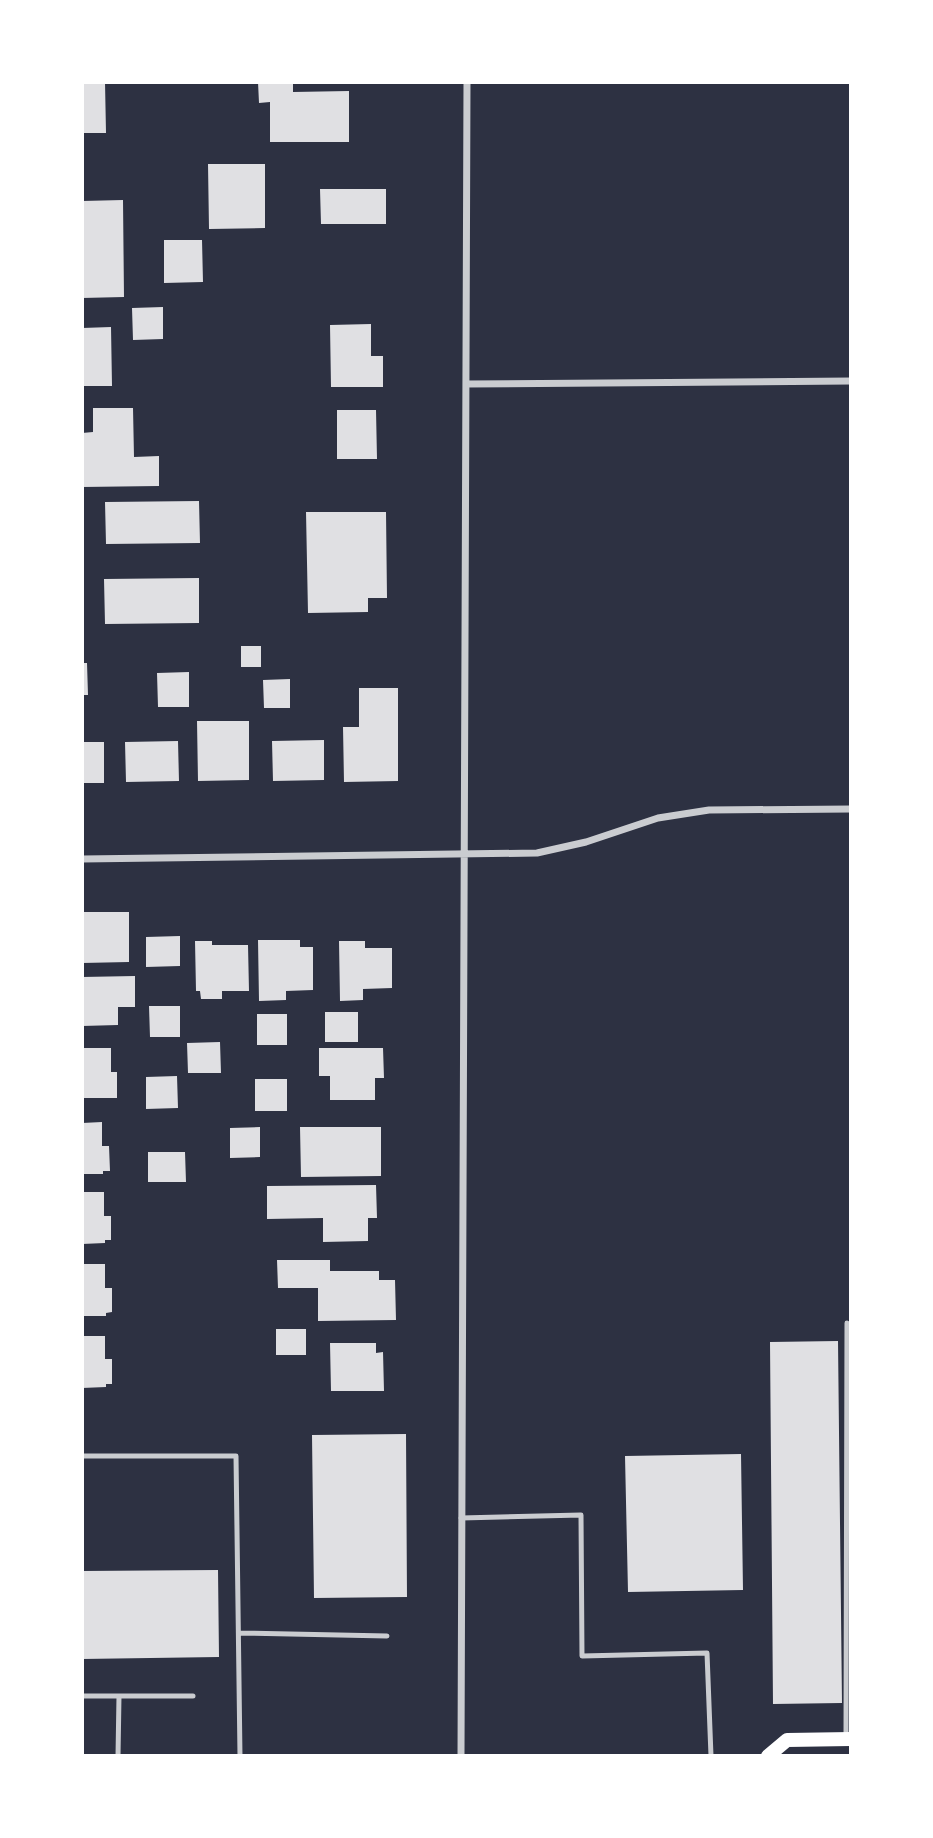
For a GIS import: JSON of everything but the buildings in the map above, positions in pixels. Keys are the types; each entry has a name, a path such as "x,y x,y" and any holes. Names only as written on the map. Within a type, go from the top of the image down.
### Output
{"main road":[{"path":"768,1756 787,1740 849,1740"}],"street":[{"path":"461,1756 467,82"},
{"path":"466,384 851,382"},
{"path":"82,859 537,853 586,842 659,818 709,810 851,809"}],"lane":[{"path":"847,1323 849,1740"},
{"path":"82,1455 236,1456 240,1756"},
{"path":"461,1518 581,1515 583,1656 708,1653 711,1756"},
{"path":"239,1633 387,1636"},
{"path":"82,1696 193,1696"},
{"path":"118,1756 119,1696"}]}
